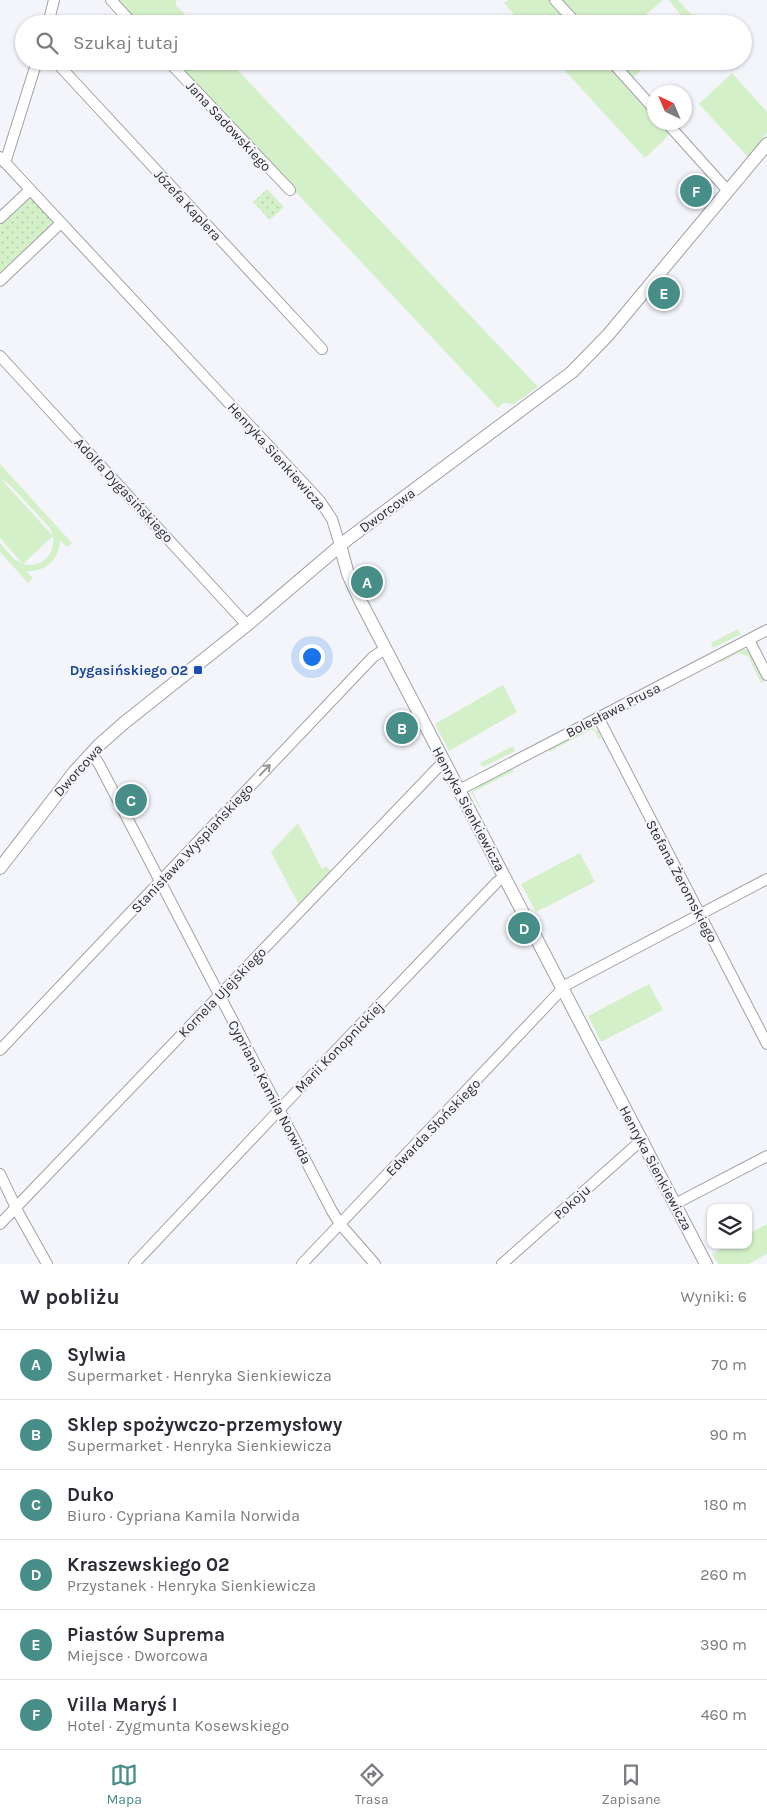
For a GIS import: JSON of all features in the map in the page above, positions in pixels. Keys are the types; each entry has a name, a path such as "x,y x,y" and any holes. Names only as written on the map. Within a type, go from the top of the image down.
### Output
{"street":[{"path":"50,15 54,0"},
{"path":"111,0 125,15"},
{"path":"555,0 569,15"},
{"path":"3,160 34,70"},
{"name":"Józefa Kaplera","path":"63,70 322,349"},
{"name":"Józefa Kaplera","path":"71,70 235,246"},
{"name":"Jana Sadowskiego","path":"177,70 290,190"},
{"path":"619,70 647,101"},
{"path":"673,130 728,191"},
{"name":"Dworcowa","path":"0,868 58,790 91,754 128,719 248,624 340,545 572,372 608,335 767,144"},
{"name":"Henryka Sienkiewicza","path":"3,160 320,501 333,521 352,584 706,1264"},
{"path":"0,218 30,190"},
{"path":"0,281 61,223"},
{"name":"Adolfa Dygasińskiego","path":"0,356 248,624"},
{"name":"Bolesława Prusa","path":"459,790 767,630"},
{"path":"748,640 767,675"},
{"name":"Stanisława Wyspiańskiego","path":"0,1050 373,657 385,649"},
{"name":"Stefana Żeromskiego","path":"598,717 767,1044"},
{"name":"Cypriana Kamila Norwida","path":"91,754 99,764 332,1211 340,1224 375,1264"},
{"name":"Kornela Ujejskiego","path":"0,1224 444,761"},
{"name":"Marii Konopnickiej","path":"134,1264 279,1110 497,882 504,877"},
{"name":"Edwarda Słońskiego","path":"302,1264 571,982 767,879"},
{"name":"Pokoju","path":"502,1264 634,1146 642,1141"},
{"path":"675,1204 767,1156"},
{"path":"0,1174 19,1214 47,1264"}],"green space":[{"path":"115,0 176,0 176,5 185,15 129,15"},
{"path":"508,0 549,0 563,15 514,15 504,3"},
{"path":"561,0 663,0 646,15 572,15"},
{"path":"669,0 678,0 692,15 681,15"},
{"path":"181,70 238,70 538,387 514,404 504,403 498,408"},
{"path":"564,70 613,70 647,107 647,130 667,130 669,133 645,158"},
{"path":"622,70 642,70 632,79"},
{"path":"732,73 767,112 767,133 748,157 699,104"},
{"path":"267,189 284,207 270,220 253,202"},
{"path":"29,195 52,221 50,228 0,275 0,220"},
{"path":"0,464 72,543 67,547 60,540 57,553 50,563 39,570 26,571 33,578 28,583 0,552 0,543 14,559 22,563 0,538","holes":["1,479 9,484 50,528 53,536","53,536 50,554 46,559 36,564 23,564"]},
{"path":"738,629 741,634 713,648 711,643"},
{"path":"739,648 749,651 755,659 765,680 761,683 748,656 738,653 720,663 719,660"},
{"path":"503,685 517,712 449,751 435,724"},
{"path":"592,726 592,728 598,731 601,738 599,740 595,731 591,730 549,752 547,748"},
{"path":"513,746 515,751 483,767 480,763"},
{"path":"512,768 514,771 473,792 481,810 471,792 476,788 475,785"},
{"path":"298,823 322,869 326,866 331,871 299,905 271,852"},
{"path":"580,853 595,882 536,912 521,884"},
{"path":"649,984 663,1010 601,1042 588,1016"},
{"path":"767,1224 767,1254 748,1264 718,1264 712,1254 721,1249 752,1249 752,1232"}],"place":[{"name":"Villa Maryś I","path":"696,191"},
{"name":"Piastów Suprema","path":"664,293"},
{"name":"Sylwia","path":"367,582"},
{"name":"Dygasińskiego 02","path":"198,670"},
{"name":"Sklep spożywczo-przemysłowy","path":"402,728"},
{"name":"Duko","path":"131,800"},
{"name":"Kraszewskiego 02","path":"524,928"}]}
